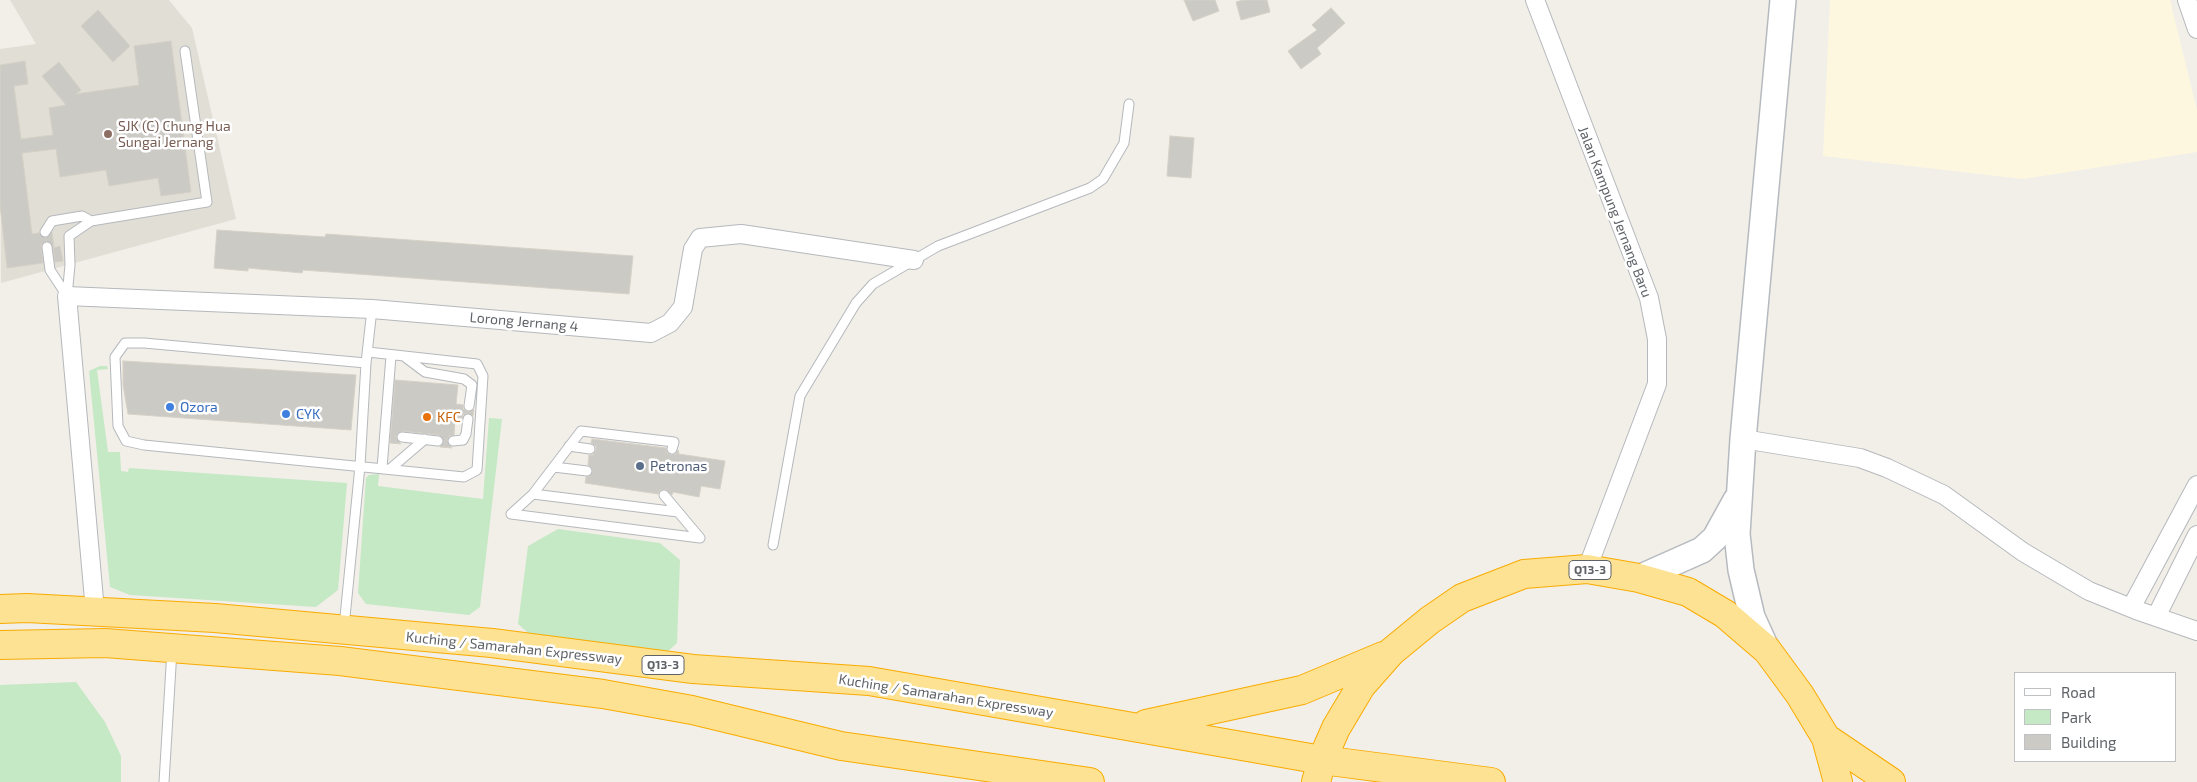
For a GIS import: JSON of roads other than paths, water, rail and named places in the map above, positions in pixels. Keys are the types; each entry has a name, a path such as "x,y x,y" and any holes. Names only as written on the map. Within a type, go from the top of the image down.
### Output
{"highway":[{"name":"Q13-3","path":"1319,771 1349,704 1361,686 1391,652 1430,620 1462,598 1524,574 1587,569 1639,578 1688,592 1725,614 1767,650 1800,695 1826,738 1838,782"},
{"name":"Kuching / Samarahan Expressway","path":"0,609 95,611 215,618 492,643 693,669 869,681 1133,727 1319,771 1491,782"},
{"path":"0,645 105,643 340,661 603,694 692,710 841,746 1090,782"},
{"path":"1133,727 1302,690 1391,652"},
{"path":"1826,738 1891,782"}],"street":[{"name":"Jalan Kampung Jernang Baru","path":"1535,0 1648,298 1657,339 1657,384 1587,569"},
{"path":"1767,650 1752,617 1741,570 1737,534 1743,439 1783,0"},
{"path":"2187,0 2197,30"},
{"name":"Lorong Jernang 4","path":"67,296 372,309 651,333 670,323 683,307 694,249 700,238 741,234 914,260"},
{"path":"67,296 95,611"},
{"path":"1743,439 1860,458 1887,468 1944,494 2023,552 2089,590 2131,608 2197,631"},
{"path":"2131,608 2197,485"},
{"path":"1639,578 1702,550 1715,538 1740,491"},
{"path":"2156,617 2197,535"}],"lane":[{"path":"67,296 70,265 69,236 91,221 207,202 185,51"},
{"path":"773,545 795,412 800,396 856,303 873,284 938,246 1090,188 1103,179 1124,143 1129,104"},
{"path":"45,232 52,221 82,216 91,221"},
{"path":"47,247 50,270 67,296"},
{"path":"344,630 360,466 366,363 372,309"},
{"path":"366,363 144,342 125,343 115,357 118,426 126,441 144,445 464,477 477,470 483,376 477,364 368,352"},
{"path":"386,468 391,356"},
{"path":"405,357 426,372 464,379 472,385 470,406"},
{"path":"453,441 463,440 466,434 468,419"},
{"path":"664,495 700,538 511,514 533,494 581,431 674,442 672,449"},
{"path":"402,437 438,441"},
{"path":"386,468 425,439"},
{"path":"569,446 590,449"},
{"path":"554,467 586,471"},
{"path":"533,494 678,512"},
{"path":"164,782 172,648"}],"place":[{"name":"SJK (C) Chung Hua Sungai Jernang","path":"108,134"},
{"name":"Ozora","path":"170,407"},
{"name":"CYK","path":"286,414"},
{"name":"KFC","path":"427,417"},
{"name":"Petronas","path":"640,466"}]}
